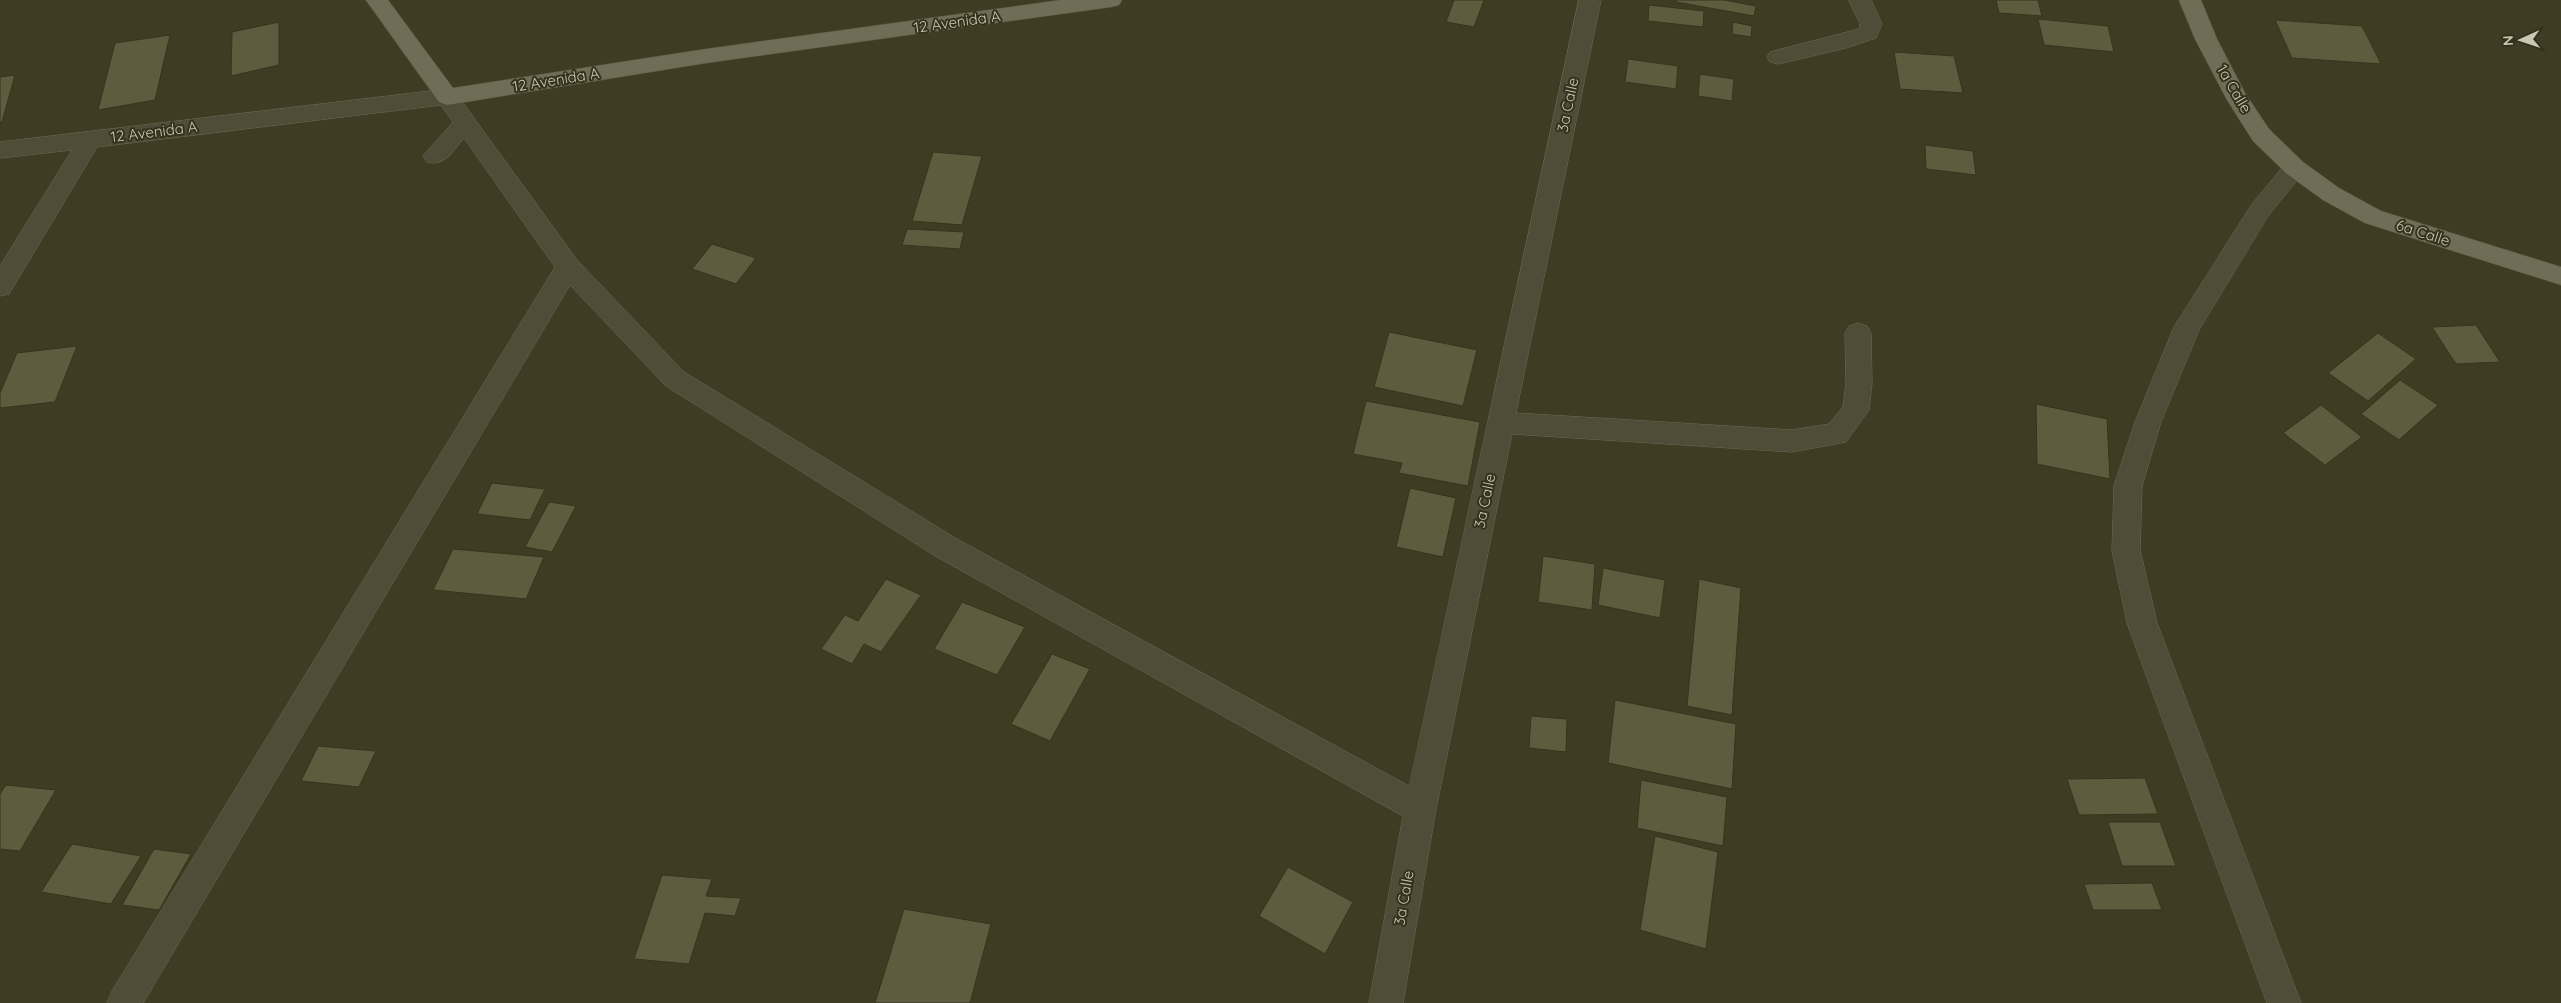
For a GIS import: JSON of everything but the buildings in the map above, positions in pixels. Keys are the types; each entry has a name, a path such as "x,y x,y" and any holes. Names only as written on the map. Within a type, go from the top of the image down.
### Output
{"main road":[{"path":"377,0 447,97"},
{"name":"12 Avenida A","path":"447,97 706,56 1111,0"},
{"name":"1a Calle","path":"2190,0 2235,95 2261,135 2295,168"},
{"name":"6a Calle","path":"2295,168 2331,194 2373,217 2561,276"}],"street":[{"name":"3a Calle","path":"1386,1003 1420,808 1590,0"},
{"path":"1778,57 1846,41 1868,33 1871,24 1860,0"},
{"path":"447,97 568,266 675,379 947,548 1420,808"},
{"name":"12 Avenida A","path":"0,150 447,97"},
{"path":"435,156 465,123"},
{"path":"0,287 90,139"},
{"path":"2284,1003 2142,623 2126,550 2128,486 2148,422 2187,327 2260,210 2295,168"},
{"path":"124,1003 568,266"},
{"path":"1502,423 1792,441 1837,434 1856,410 1859,383 1858,333"}]}
